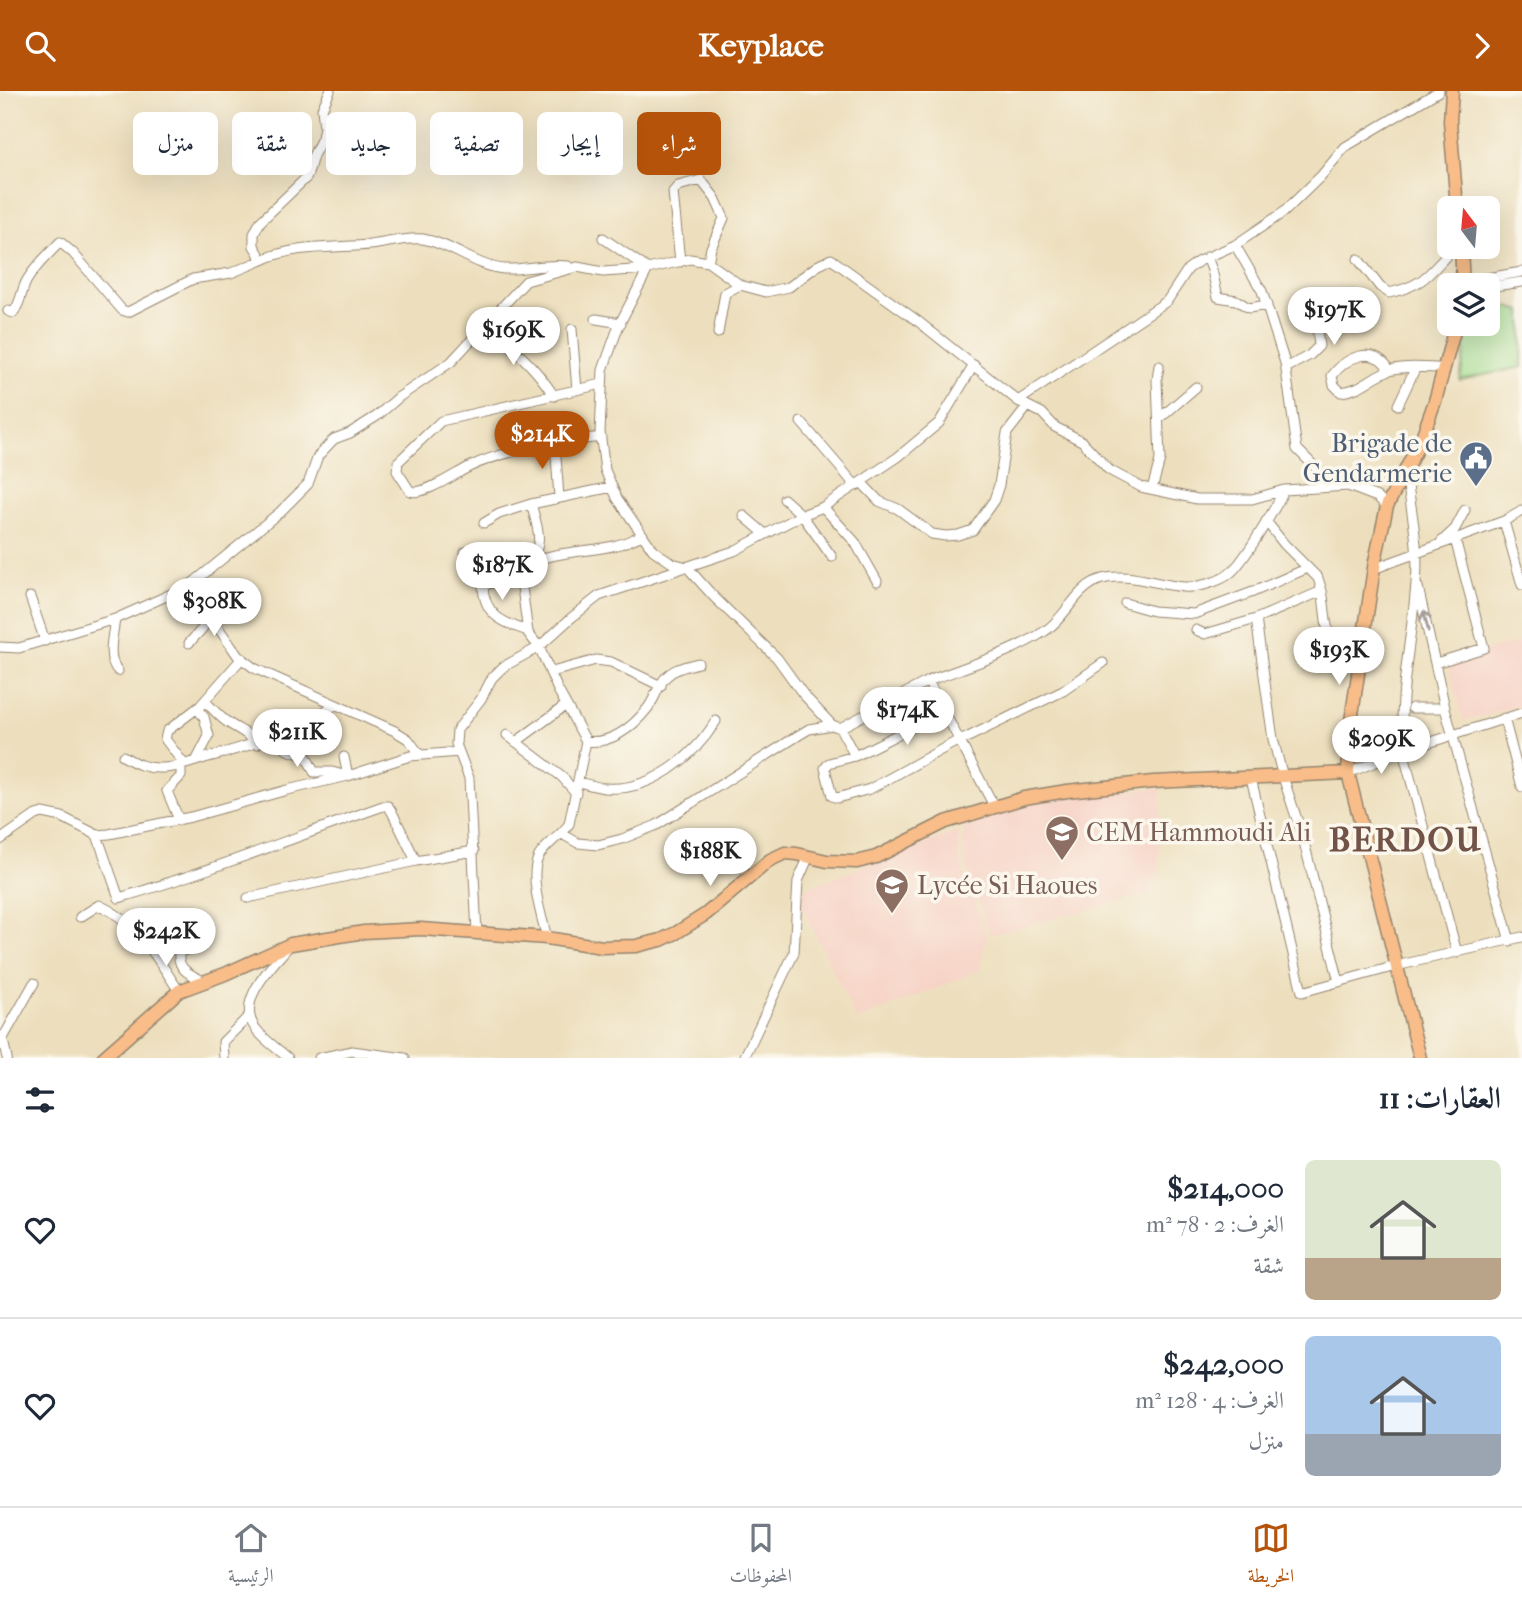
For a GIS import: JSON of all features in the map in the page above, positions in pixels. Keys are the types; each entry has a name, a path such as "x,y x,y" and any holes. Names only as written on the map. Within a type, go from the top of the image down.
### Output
{"main road":[{"path":"1452,91 1450,121 1456,196"},
{"path":"1420,1058 1348,773 1351,721 1373,569 1387,506 1421,440 1436,401 1452,336"},
{"path":"103,1058 179,991 291,944 363,932 421,929 547,938 602,947 636,946 661,940 706,913 771,860 785,853 827,861 857,862 876,857 946,822 1024,798 1067,791 1153,782 1348,773"}],"street":[{"path":"260,261 254,246 254,234 267,215 307,177 322,138 322,109 330,91"},
{"path":"1018,401 1167,301 1188,269 1235,245 1284,212 1321,176 1345,147 1439,91"},
{"path":"680,262 673,192 678,186 701,180 715,198 724,218 711,248 709,262"},
{"path":"603,238 649,269"},
{"path":"8,310 13,313 31,274 60,242 73,253 122,310 128,311 193,279 231,273 272,255 345,244 358,246 423,239 474,262 501,269 550,264 603,272 649,269 690,259 709,262 740,285 766,292 789,287 831,258 1018,401 1042,413 1055,427 1082,441 1110,470 1141,487 1197,499 1252,499 1284,489 1348,486 1377,497 1387,506"},
{"path":"1235,245 1255,277 1267,305 1286,368 1297,449 1320,472 1320,488"},
{"path":"1207,257 1218,297 1236,300 1249,308 1267,305"},
{"path":"1358,259 1380,287 1389,293 1418,284 1431,275 1445,259"},
{"path":"0,647 19,648 115,619 189,586 280,512 308,484 318,456 334,439 350,433 377,416 399,397 451,362 526,281 577,267"},
{"path":"649,269 621,323 603,370 601,437 605,471 617,498 653,549 672,563 687,567 777,658 803,694 836,726 856,756"},
{"path":"1500,276 1522,272"},
{"path":"1500,285 1522,282"},
{"path":"718,333 725,293 740,285"},
{"path":"1286,368 1310,355 1319,346 1317,330 1306,300"},
{"path":"596,319 621,323"},
{"path":"484,327 519,352 538,372 554,396"},
{"path":"572,329 578,390"},
{"path":"1389,369 1375,357 1362,355 1352,357 1332,376 1334,385 1341,392 1362,387 1389,369 1444,368"},
{"path":"477,933 468,778 456,744 457,730 481,699 492,678 503,667 539,647 599,596 734,551 802,515 824,507 898,457 939,423 974,365"},
{"path":"1152,489 1160,460 1157,380 1159,366"},
{"path":"1398,405 1415,369"},
{"path":"601,437 555,443 475,464 421,492 410,491 397,471 398,462 441,421 602,384"},
{"path":"1159,419 1196,387"},
{"path":"801,422 858,484 879,502 898,509 932,534 945,536 973,530 993,500 999,485 1007,433 1028,406"},
{"path":"555,443 559,497"},
{"path":"1406,470 1417,581 1400,722 1403,751 1457,953"},
{"path":"484,523 499,514 531,504 612,487"},
{"path":"562,834 578,843 598,845 657,825 810,729 836,726 928,681 1019,646 1039,635 1049,629 1088,586 1101,579 1118,577 1184,587 1227,576 1237,568 1284,489"},
{"path":"785,499 802,515 832,557"},
{"path":"531,504 539,544 537,553 523,569 528,631 539,647 586,741 569,824 538,857 535,872 539,908 547,938"},
{"path":"824,507 855,542 877,581"},
{"path":"1437,546 1455,529 1465,510"},
{"path":"1373,569 1504,521 1522,511"},
{"path":"744,516 765,534"},
{"path":"1266,521 1284,544 1318,578 1329,638 1337,649 1360,659"},
{"path":"1504,521 1522,585"},
{"path":"483,586 560,555 617,546 643,535"},
{"path":"1436,663 1484,648 1454,539"},
{"path":"465,552 471,568 483,586 484,601 489,611 502,622 528,631"},
{"path":"1125,603 1153,611 1194,614 1254,593 1308,568"},
{"path":"1417,581 1445,708 1510,941"},
{"path":"189,586 242,659 254,668 401,735 408,739 420,755"},
{"path":"1196,630 1205,634 1256,619 1322,591"},
{"path":"30,597 45,641"},
{"path":"189,643 210,615"},
{"path":"115,619 111,655 113,665 118,671"},
{"path":"1256,619 1273,739 1303,838 1339,982"},
{"path":"179,820 167,791 181,776 183,764 165,739 167,731 197,709 242,659"},
{"path":"552,672 596,660 611,662 661,686"},
{"path":"586,741 604,741 620,733 648,709 666,676 680,668 698,663"},
{"path":"944,711 856,756 829,763 825,768 834,798 870,789 1063,691 1103,663"},
{"path":"928,681 994,806"},
{"path":"205,701 232,726 248,733 257,744"},
{"path":"123,756 139,766 165,768 183,764 257,744 335,705"},
{"path":"516,742 566,705"},
{"path":"1412,708 1445,708"},
{"path":"195,761 209,736 204,717 197,709"},
{"path":"1348,773 1403,751 1522,713"},
{"path":"1504,718 1522,787"},
{"path":"578,782 605,788 645,783 663,773 698,745 716,721"},
{"path":"288,730 285,745 287,750 306,756 314,772 348,776"},
{"path":"507,735 562,777 576,793"},
{"path":"0,840 43,813 62,817 97,835 109,834 179,820 420,755 459,752"},
{"path":"344,757 348,776"},
{"path":"1251,778 1302,992 1396,966 1522,937"},
{"path":"80,917 99,905 236,861 263,848 383,806 388,806 392,812 416,861"},
{"path":"97,835 119,898"},
{"path":"248,898 474,851"},
{"path":"744,1058 793,953 798,881 808,856"},
{"path":"99,905 131,925 150,946 179,991"},
{"path":"288,1058 256,1030 248,1017 250,1000 268,970 291,944"},
{"path":"187,949 178,956 182,968 205,982"},
{"path":"7,1058 1,1035 34,983"},
{"path":"223,1058 223,1042 248,1017"},
{"path":"319,1058 352,1051 405,1058"}],"shaded area":[{"path":"1522,641 1522,706 1463,721 1447,661"},
{"name":"CEM Hammoudi Ali","path":"1161,787 1159,868 1148,894 990,935 963,857 962,824 1022,803"},
{"name":"Lycée Si Haoues","path":"959,831 959,856 987,938 979,971 857,1021 795,892"}],"green space":[{"path":"1500,305 1522,311 1522,367 1460,380 1467,336 1500,336"}],"place":[{"name":"Brigade de Gendarmerie","path":"1476,488"},
{"name":"CEM Hammoudi Ali","path":"1062,862"},
{"name":"Lycée Si Haoues","path":"892,915"}],"district":[{"name":"BERDOU","path":"1406,839"}]}
